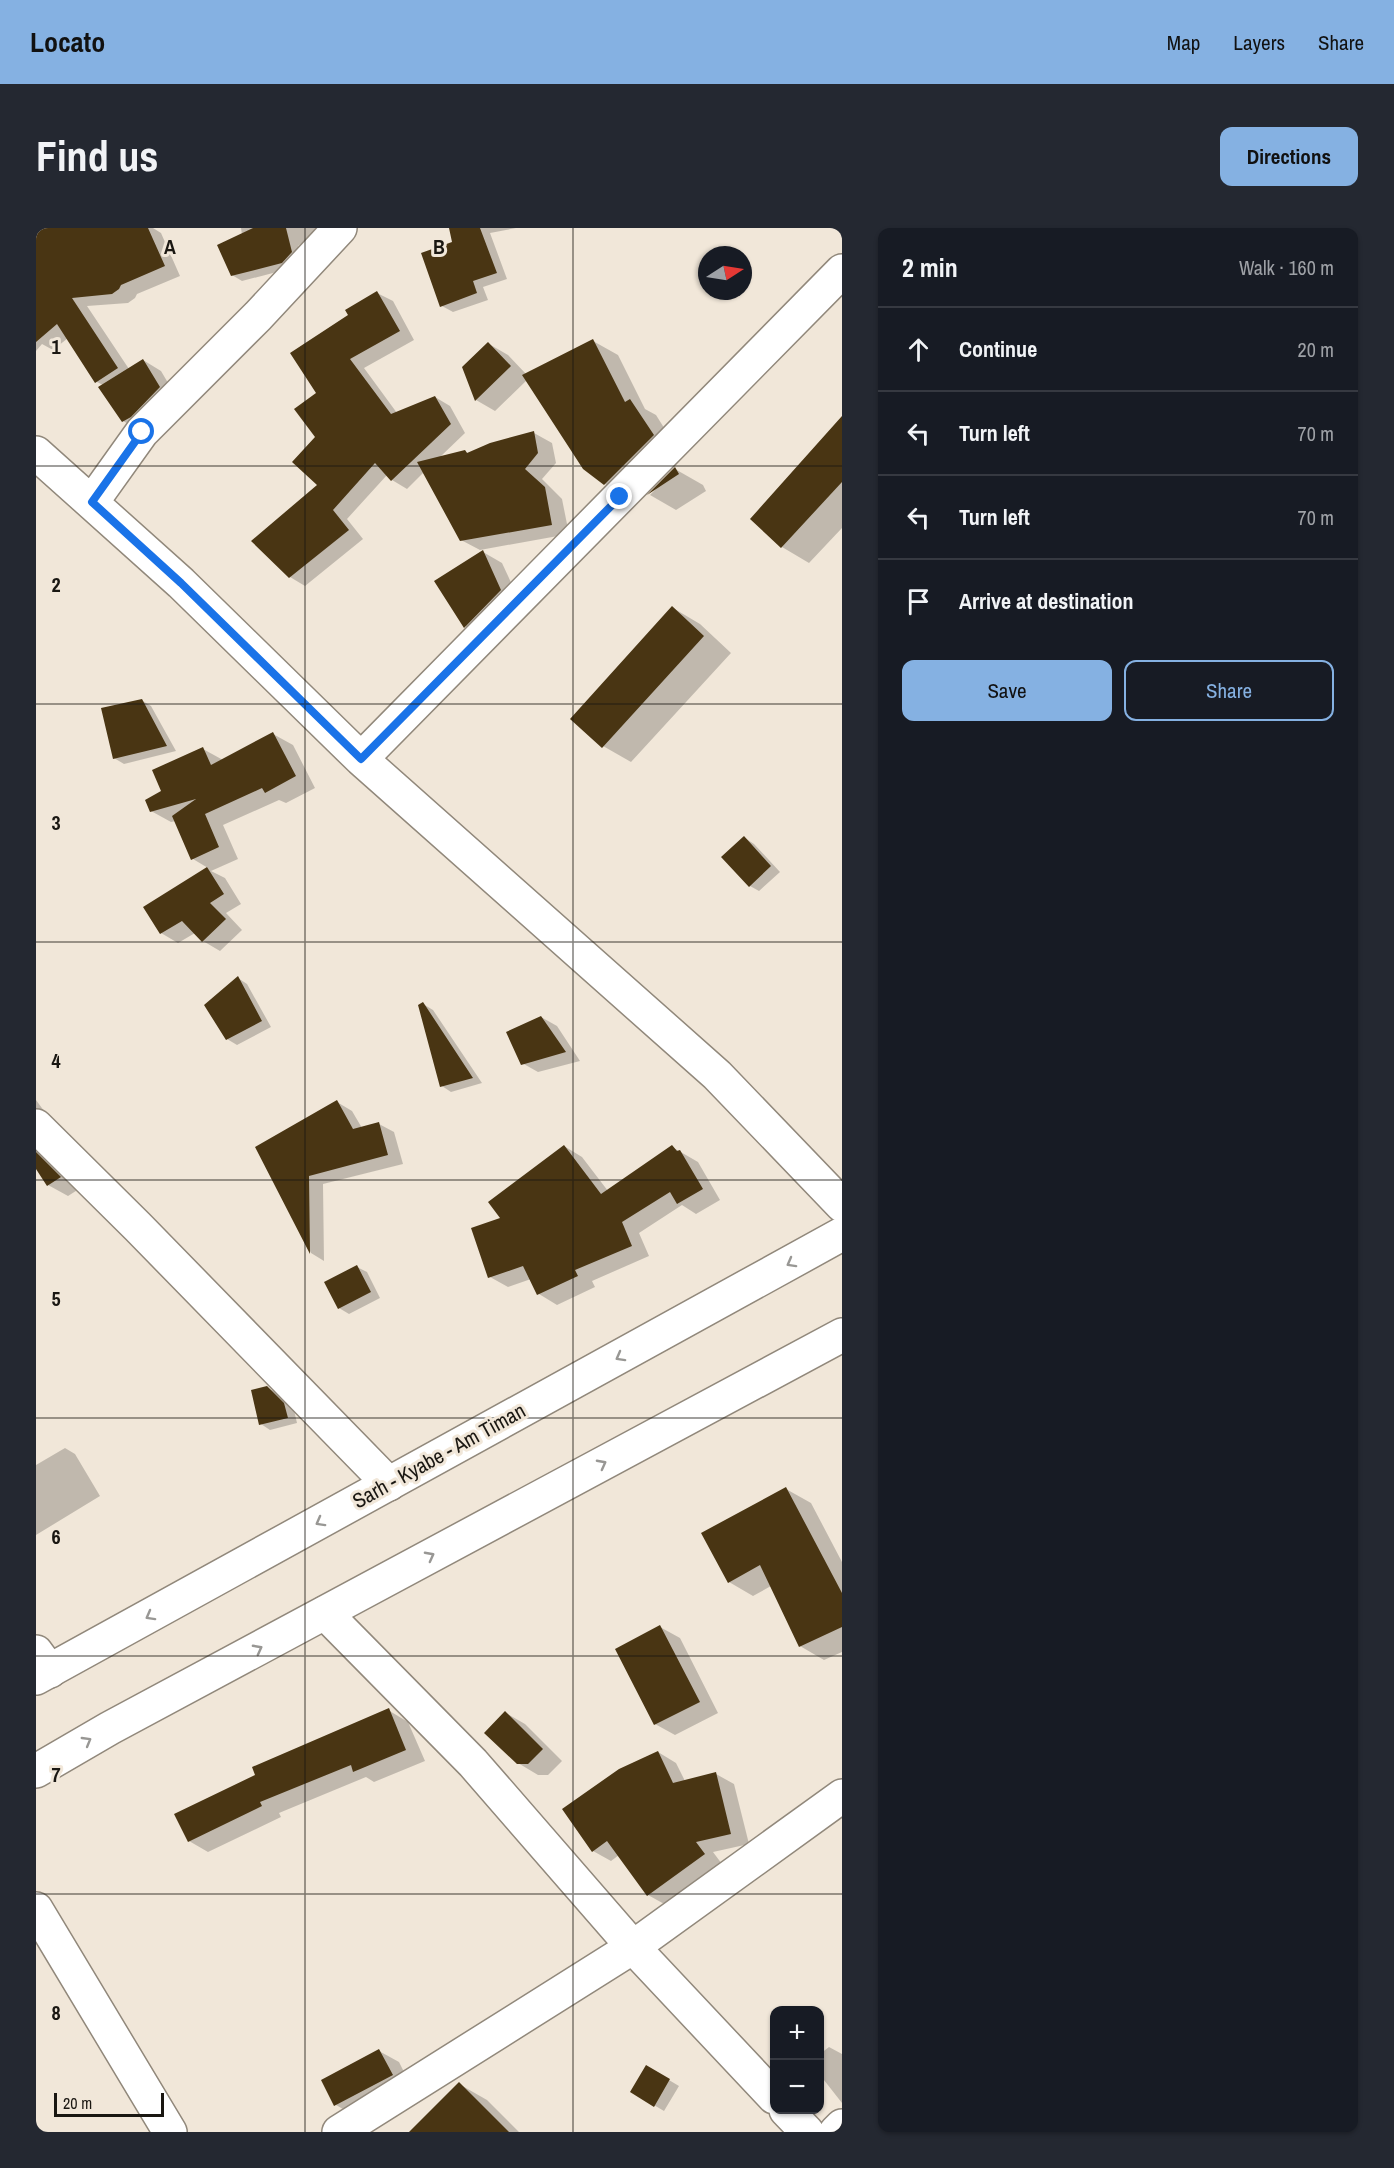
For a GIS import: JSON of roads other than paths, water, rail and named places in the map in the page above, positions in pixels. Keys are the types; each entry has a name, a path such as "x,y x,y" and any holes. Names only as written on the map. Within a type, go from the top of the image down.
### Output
{"main road":[{"path":"92,502 142,432 258,316 340,228"},
{"path":"361,759 842,271"},
{"path":"36,453 190,591 361,759 717,1075 842,1204"},
{"path":"36,1126 389,1484"},
{"name":"Sarh - Kyabe - Am Timan","path":"41,1667 389,1484 842,1234"},
{"path":"36,1770 110,1728 842,1335"},
{"path":"325,1613 473,1763 633,1947 770,2093"},
{"path":"339,2132 633,1947 842,1796"},
{"path":"36,1909 170,2132"},
{"path":"791,2114 807,2132"},
{"path":"836,2132 842,2126"}]}
